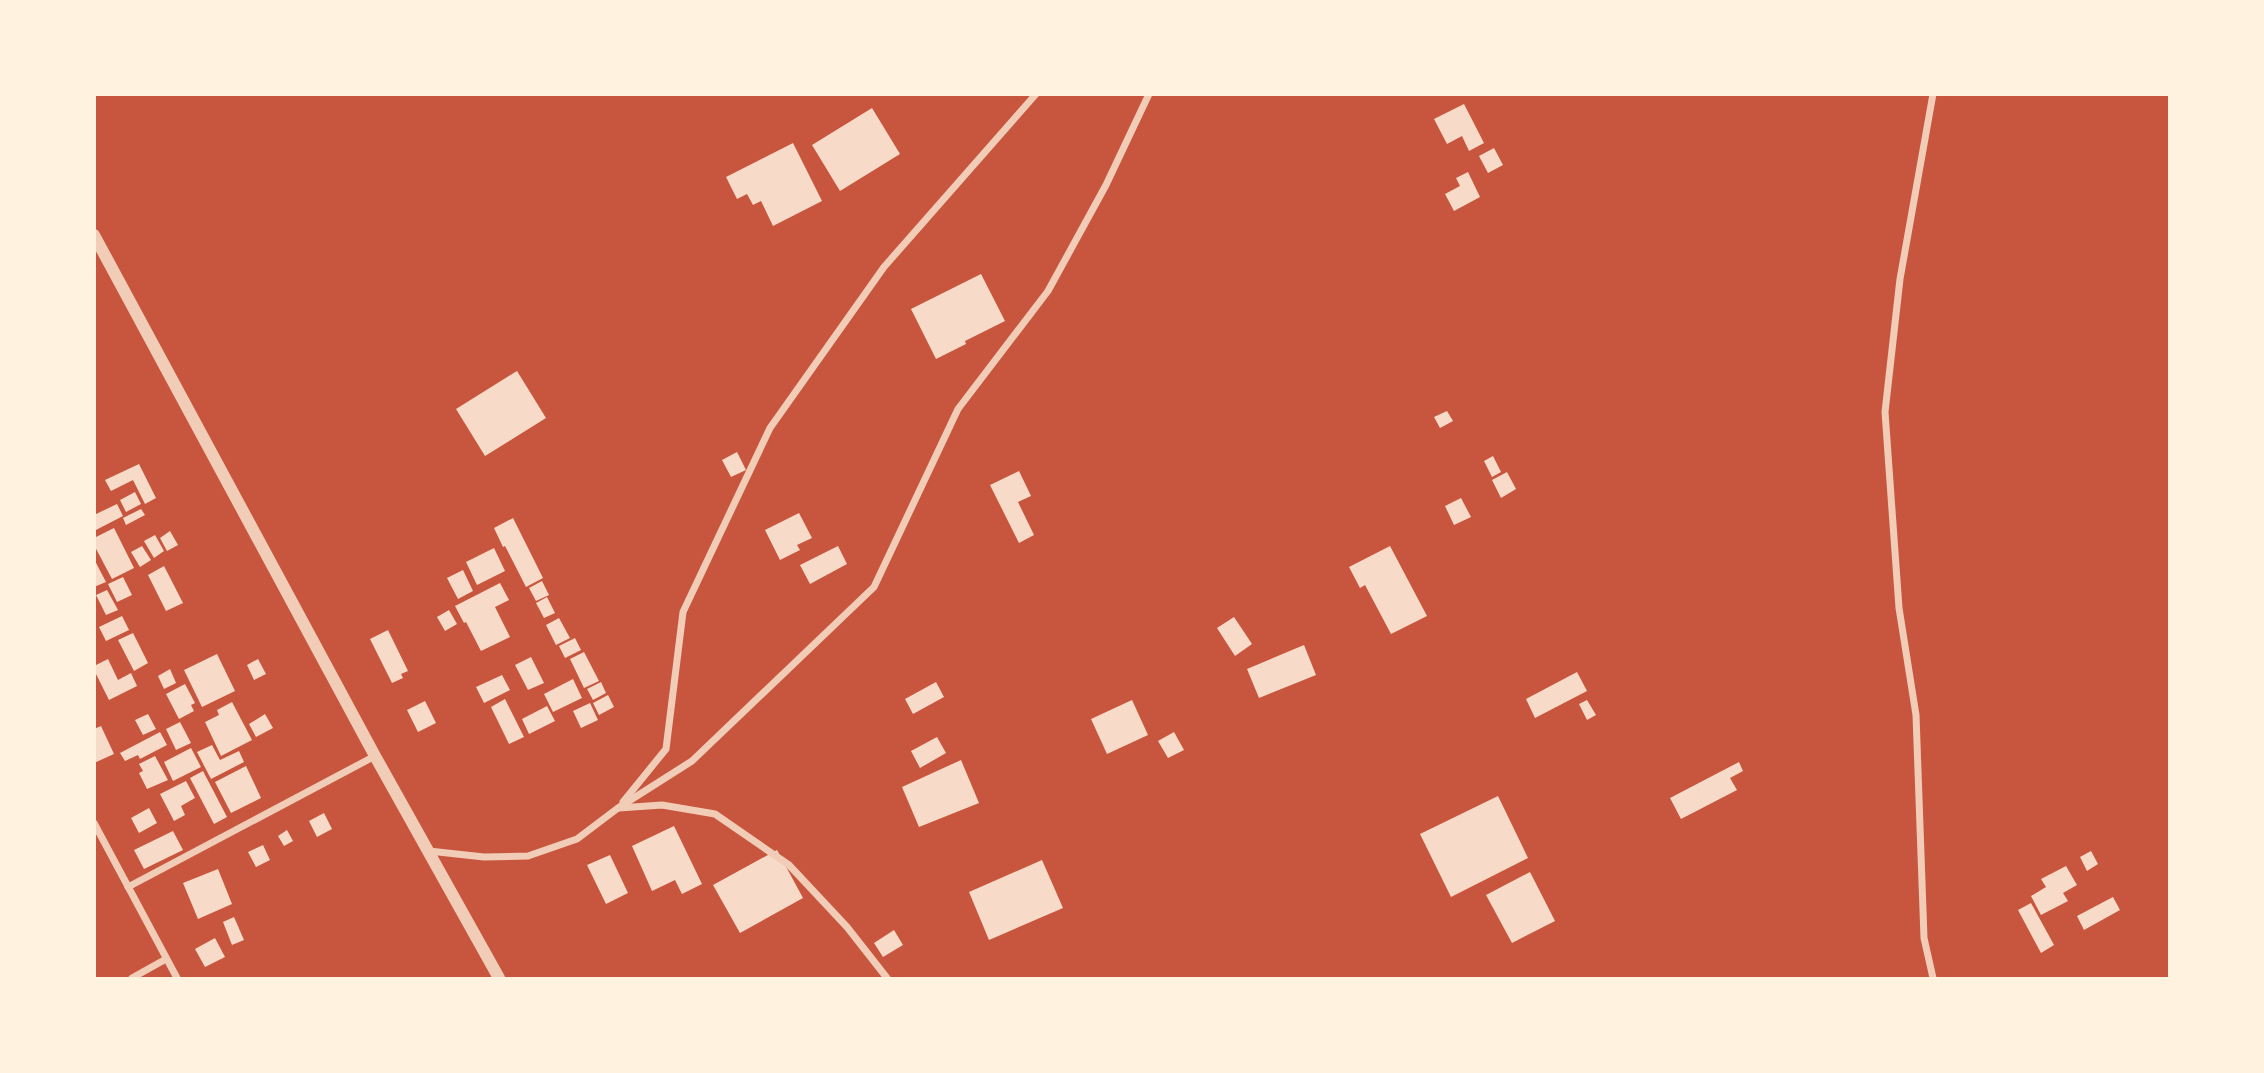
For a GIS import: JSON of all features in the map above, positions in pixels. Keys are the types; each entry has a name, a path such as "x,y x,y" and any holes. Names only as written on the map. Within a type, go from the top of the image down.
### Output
{"street":[{"path":"618,808 666,749 683,612 770,428 884,267 1037,94"},
{"path":"429,851 484,857 528,856 576,839 618,808 692,761 874,587 958,409 1048,291 1106,185 1149,94"},
{"path":"1933,94 1900,279 1885,412 1899,608 1916,715 1924,938 1933,978"},
{"path":"94,235 375,755 499,978"},
{"path":"128,887 375,755"},
{"path":"618,808 662,806 715,814 789,865 847,927 887,978"},
{"path":"94,823 177,978"},
{"path":"132,978 166,959"}],"building":[{"path":"1464,104 1484,143 1469,151 1462,136 1447,144 1434,119"},
{"path":"872,108 900,154 840,191 812,145"},
{"path":"793,143 822,201 773,226 761,201 753,205 747,194 737,199 726,177"},
{"path":"1494,148 1503,165 1488,173 1479,156"},
{"path":"1468,172 1480,197 1454,211 1445,194 1460,186 1456,178"},
{"path":"981,274 1005,321 936,359 911,309"},
{"path":"517,371 546,418 485,456 456,409"},
{"path":"1447,411 1453,421 1440,428 1434,417"},
{"path":"737,452 746,470 731,477 722,460"},
{"path":"1493,456 1501,472 1492,477 1484,461"},
{"path":"139,464 156,498 145,504 133,480 111,491 105,480"},
{"path":"1019,471 1031,496 1018,502 1034,535 1019,543 990,485"},
{"path":"1507,472 1516,489 1501,498 1492,480"},
{"path":"135,492 141,504 126,512 120,500"},
{"path":"1461,498 1471,517 1454,525 1445,506"},
{"path":"117,504 123,516 94,531 94,515"},
{"path":"141,509 145,515 126,525 123,518"},
{"path":"799,513 812,538 797,545 800,550 780,560 765,530"},
{"path":"513,518 543,578 526,587 494,528"},
{"path":"114,528 134,568 112,579 94,545 94,538"},
{"path":"170,531 178,545 167,551 160,538"},
{"path":"155,535 164,551 154,558 144,541"},
{"path":"142,546 151,560 140,567 131,552"},
{"path":"838,546 847,564 810,584 800,565"},
{"path":"1390,546 1427,616 1391,634 1365,585 1360,588 1349,567"},
{"path":"494,548 505,571 477,585 466,562"},
{"path":"94,559 106,582 94,587"},
{"path":"164,566 183,603 166,611 148,575"},
{"path":"463,570 473,591 458,599 447,578"},
{"path":"123,577 132,595 117,602 108,584"},
{"path":"542,581 549,595 536,601 529,588"},
{"path":"500,583 509,600 495,607 510,637 481,651 455,606"},
{"path":"107,590 118,610 106,615 96,595"},
{"path":"547,597 555,613 544,618 536,603"},
{"path":"449,610 457,624 445,631 437,617"},
{"path":"122,616 129,630 106,641 99,627"},
{"path":"1234,617 1252,644 1235,656 1217,628"},
{"path":"559,618 570,638 556,645 546,625"},
{"path":"388,630 408,671 401,674 403,678 392,683 370,639"},
{"path":"133,633 148,663 134,671 118,640"},
{"path":"575,638 581,650 565,658 559,646"},
{"path":"1304,645 1316,675 1259,698 1247,669"},
{"path":"584,652 599,681 584,688 570,659"},
{"path":"217,654 235,691 202,707 184,670"},
{"path":"531,657 544,683 528,690 515,665"},
{"path":"108,659 118,680 131,673 137,686 109,700 94,670 94,666"},
{"path":"258,659 266,674 254,680 247,665"},
{"path":"170,669 176,683 164,689 158,676"},
{"path":"1577,672 1587,691 1535,718 1526,699"},
{"path":"502,675 510,690 484,703 476,687"},
{"path":"573,679 582,698 553,712 544,694"},
{"path":"601,682 606,693 593,700 587,689"},
{"path":"936,682 944,697 913,714 905,699"},
{"path":"185,684 195,703 191,705 194,711 179,719 166,694"},
{"path":"608,695 614,707 599,715 593,703"},
{"path":"505,699 524,737 509,744 491,707"},
{"path":"1132,700 1148,735 1107,754 1091,719"},
{"path":"1587,700 1596,715 1587,720 1579,704"},
{"path":"425,701 436,723 418,732 407,710"},
{"path":"232,702 252,740 221,756 205,722 219,715 217,710"},
{"path":"590,703 598,720 581,728 573,711"},
{"path":"547,706 555,721 529,734 522,719"},
{"path":"148,714 156,729 143,735 135,720"},
{"path":"265,714 273,728 256,737 249,724"},
{"path":"180,722 191,743 176,750 166,729"},
{"path":"101,726 114,754 94,763 94,729"},
{"path":"160,732 167,745 140,759 138,755 125,761 120,753"},
{"path":"1174,732 1184,750 1168,758 1158,741"},
{"path":"937,737 946,753 920,768 911,751"},
{"path":"212,745 220,760 239,751 244,762 211,779 197,752"},
{"path":"191,748 201,767 173,781 164,762"},
{"path":"155,756 168,780 147,789 139,773 143,771 139,764"},
{"path":"961,760 979,803 919,827 902,787"},
{"path":"1739,762 1743,771 1730,778 1737,790 1681,819 1670,798"},
{"path":"246,766 261,798 231,813 215,782"},
{"path":"203,771 227,817 214,824 190,778"},
{"path":"186,781 195,798 181,806 185,815 174,821 160,794"},
{"path":"1498,796 1528,858 1451,897 1420,834"},
{"path":"149,808 157,823 139,833 131,818"},
{"path":"324,813 332,829 317,837 309,821"},
{"path":"674,826 702,884 682,894 675,880 652,891 632,846"},
{"path":"287,830 293,841 284,846 278,836"},
{"path":"173,831 183,850 144,869 134,850"},
{"path":"263,845 270,860 256,867 248,852"},
{"path":"777,850 803,898 740,933 713,885"},
{"path":"2091,851 2098,864 2087,871 2080,857"},
{"path":"610,855 628,893 606,904 587,865"},
{"path":"1042,860 1063,908 989,940 969,892"},
{"path":"2066,866 2077,885 2063,893 2068,901 2041,915 2031,896 2046,887 2041,879"},
{"path":"218,869 232,904 198,919 183,883"},
{"path":"1530,872 1555,921 1512,943 1486,895"},
{"path":"2113,897 2120,910 2084,930 2077,916"},
{"path":"2031,903 2054,945 2041,953 2018,910"},
{"path":"234,917 244,940 232,945 223,922"},
{"path":"894,930 903,945 883,957 874,943"},
{"path":"215,938 225,957 205,967 195,949"}]}
